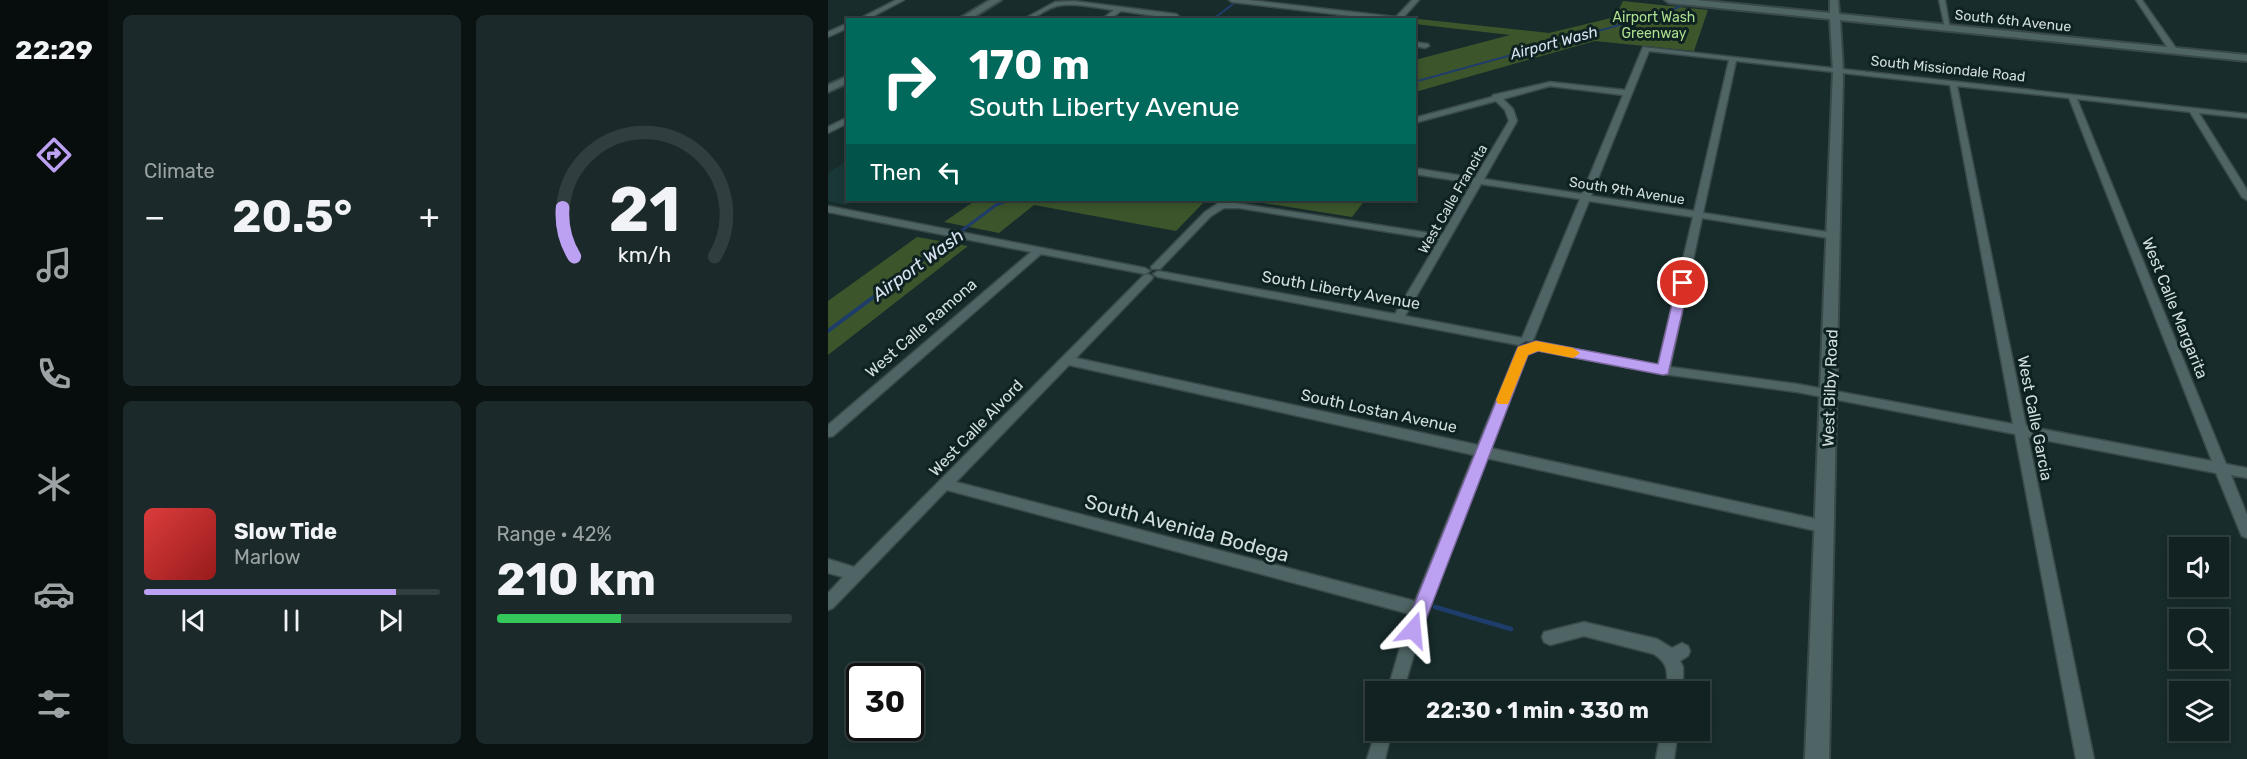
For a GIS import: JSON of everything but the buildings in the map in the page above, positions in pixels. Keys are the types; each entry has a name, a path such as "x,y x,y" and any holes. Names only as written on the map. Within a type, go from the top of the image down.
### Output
{"street":[{"path":"864,18 901,0"},
{"path":"965,18 997,0"},
{"path":"1232,0 1389,18"},
{"path":"1399,18 1416,0"},
{"name":"South 6th Avenue","path":"1669,0 1706,4 1833,8 1948,28 2247,58"},
{"path":"1942,0 1948,28"},
{"path":"2139,0 2175,51"},
{"path":"1029,18 1057,3 1120,9 1175,18"},
{"name":"West Bilby Road","path":"1817,759 1826,527 1838,71 1833,8"},
{"path":"1107,18 1120,9"},
{"path":"828,35 846,27"},
{"path":"1416,44 1425,46"},
{"name":"South Missiondale Road","path":"1628,93 1646,49 2247,116"},
{"path":"1663,370 1733,59"},
{"path":"828,89 846,80"},
{"name":"West Calle Garcia","path":"1953,83 2085,759"},
{"path":"1398,681 1419,609 1628,93 1550,84 1416,120"},
{"name":"West Calle Francita","path":"1399,317 1513,122 1513,114 1496,97"},
{"name":"West Calle Margarita","path":"2072,97 2247,532"},
{"path":"2193,110 2247,197"},
{"path":"828,130 845,122"},
{"name":"South 9th Avenue","path":"1416,171 1834,236"},
{"path":"1221,203 1445,238"},
{"name":"West Calle Alvord","path":"828,603 1221,203"},
{"name":"South Liberty Avenue","path":"828,209 1038,251 1399,317 1663,370 1751,380 2247,473"},
{"name":"West Calle Ramona","path":"828,432 1038,251"},
{"name":"South Lostan Avenue","path":"1066,360 1826,527"},
{"name":"South Avenida Bodega","path":"944,484 1419,609"},
{"path":"828,566 856,574"},
{"path":"1550,637 1584,629 1650,644 1668,654 1676,654 1677,681"},
{"path":"1376,759 1381,741"},
{"path":"1665,759 1668,741"}],"shaded area":[{"path":"846,162 846,201 853,201 846,205 828,201 828,173"}],"green space":[{"name":"Airport Wash Greenway","path":"1623,1 1708,10 1694,51 1595,41 1416,92 1416,60 1510,35 1416,24 1416,19 1549,33 1615,17"},
{"path":"975,201 1205,201 1176,231 1034,205 999,233 944,222"},
{"path":"1250,201 1364,201 1352,217"},
{"path":"917,237 968,246 828,355 828,301"}],"waterway":[{"name":"Airport Wash","path":"1416,81 1670,11 1693,0"},
{"path":"1215,18 1233,4"},
{"name":"Airport Wash","path":"885,288 996,205 1006,201"},
{"name":"Airport Wash","path":"828,331 887,287"},
{"path":"1435,607 1511,629"}],"slow traffic":[{"path":"1503,400 1523,350 1528,351 1536,346 1573,353"}],"route":[{"path":"1413,630 1419,609 1523,350 1528,351 1536,346 1663,370 1683,283"}]}
